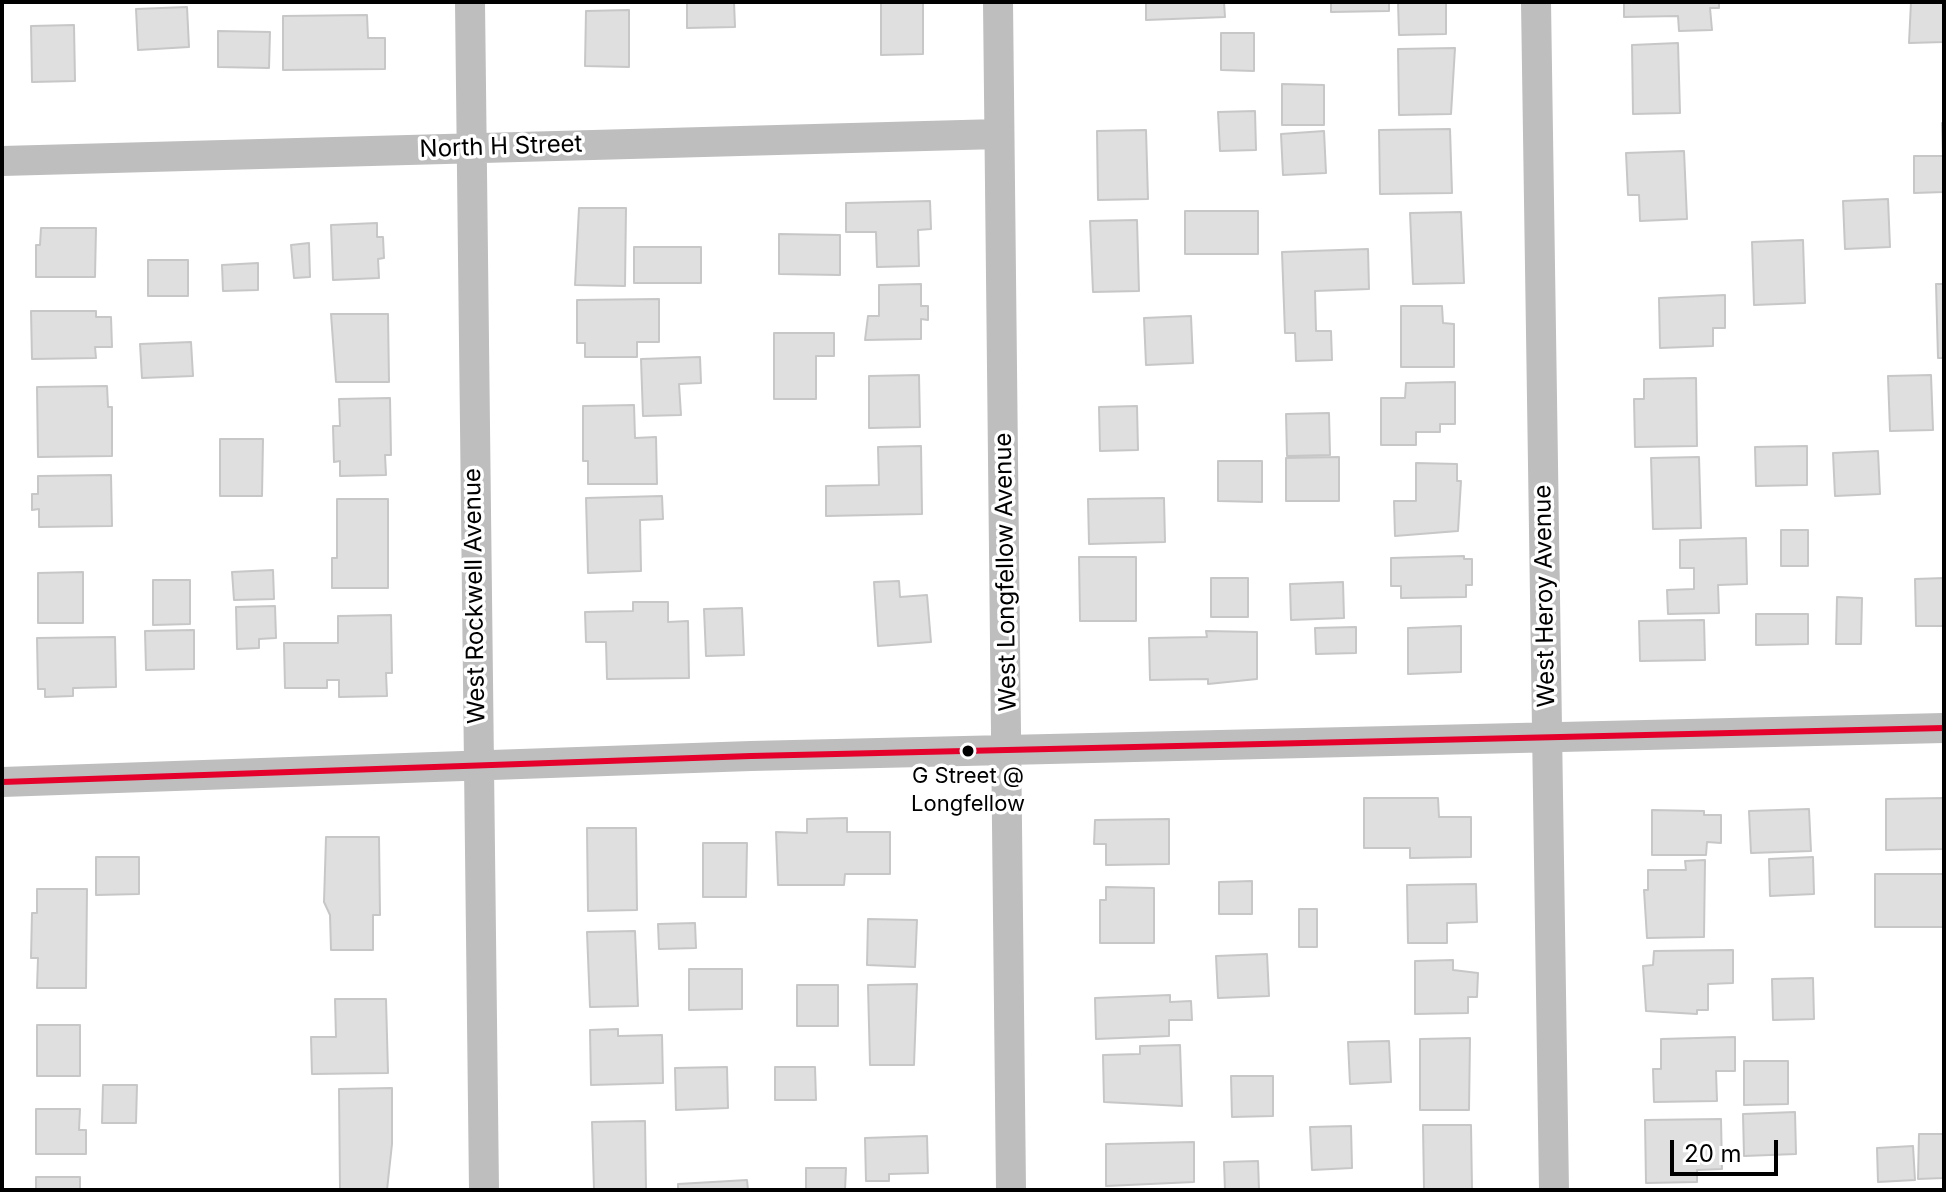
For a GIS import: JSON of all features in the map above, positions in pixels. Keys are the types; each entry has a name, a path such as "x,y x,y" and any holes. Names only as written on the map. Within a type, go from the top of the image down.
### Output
{"street":[{"name":"West Rockwell Avenue","path":"470,2 484,1190"},
{"name":"West Longfellow Avenue","path":"998,2 1011,1190"},
{"name":"West Heroy Avenue","path":"1536,2 1554,1190"},
{"name":"North H Street","path":"2,161 999,134"},
{"path":"2,782 477,764 1944,728"}],"building":[{"path":"687,2 734,2 735,27 687,28"},
{"path":"881,2 923,2 923,54 881,55"},
{"path":"1146,2 1224,2 1225,17 1146,20"},
{"path":"1331,2 1389,2 1389,11 1331,12"},
{"path":"1398,2 1446,2 1446,34 1399,35"},
{"path":"1624,2 1719,2 1719,8 1710,8 1712,30 1679,31 1678,16 1624,17"},
{"path":"1911,2 1944,2 1944,42 1909,43"},
{"path":"187,7 189,47 138,50 136,9"},
{"path":"629,10 629,67 585,66 586,11"},
{"path":"367,15 368,38 385,38 385,69 283,70 283,16"},
{"path":"74,25 75,81 32,82 31,26"},
{"path":"218,31 270,32 269,68 218,67"},
{"path":"1221,33 1254,33 1254,71 1221,70"},
{"path":"1678,43 1680,113 1633,114 1632,45"},
{"path":"1455,48 1451,114 1399,115 1398,49"},
{"path":"1282,84 1324,85 1324,125 1282,125"},
{"path":"1255,111 1256,150 1220,151 1218,112"},
{"path":"1450,129 1452,193 1380,194 1379,130"},
{"path":"1146,130 1148,199 1098,200 1097,131"},
{"path":"1324,131 1326,173 1283,175 1281,134"},
{"path":"1684,151 1687,219 1640,221 1639,195 1628,195 1626,153"},
{"path":"1914,156 1943,156 1944,192 1914,193"},
{"path":"1888,199 1890,247 1845,249 1843,201"},
{"path":"930,201 931,229 918,230 919,266 877,267 876,232 846,232 846,203"},
{"path":"579,208 626,208 625,286 575,285"},
{"path":"1185,211 1258,211 1258,254 1185,254"},
{"path":"1461,212 1464,283 1413,284 1410,213"},
{"path":"1137,220 1139,291 1093,292 1090,221"},
{"path":"377,223 377,237 383,237 384,258 378,259 379,278 333,280 331,225"},
{"path":"41,228 96,228 95,277 36,277 36,245 40,245"},
{"path":"779,234 840,235 840,275 779,274"},
{"path":"1803,240 1805,303 1754,305 1752,242"},
{"path":"309,243 310,277 294,278 291,245"},
{"path":"634,247 701,247 701,283 634,283"},
{"path":"1368,249 1369,289 1315,291 1316,331 1331,331 1332,360 1296,361 1295,333 1285,333 1282,252"},
{"path":"148,260 188,260 188,296 148,296"},
{"path":"258,263 258,290 223,291 222,265"},
{"path":"921,284 921,306 928,306 928,320 921,319 921,339 865,340 868,316 879,316 879,285"},
{"path":"1936,284 1944,284 1944,358 1938,358"},
{"path":"1725,295 1725,328 1713,328 1713,346 1660,348 1659,298"},
{"path":"659,299 659,342 637,342 637,357 585,357 585,343 577,343 577,300"},
{"path":"1401,306 1442,306 1443,323 1454,324 1454,367 1401,367"},
{"path":"31,311 96,311 96,317 111,317 112,347 95,347 96,358 32,359"},
{"path":"331,314 388,314 389,382 336,382"},
{"path":"1191,316 1193,363 1146,365 1144,318"},
{"path":"774,333 834,333 834,356 816,356 816,399 774,399"},
{"path":"191,342 193,376 142,378 140,344"},
{"path":"700,357 701,383 679,384 681,415 643,416 641,359"},
{"path":"919,375 920,427 869,428 869,376"},
{"path":"1931,375 1933,430 1890,431 1888,376"},
{"path":"1696,378 1697,446 1635,447 1634,399 1644,399 1644,379"},
{"path":"1455,382 1455,424 1440,424 1440,432 1416,432 1416,445 1381,445 1381,398 1405,398 1406,383"},
{"path":"107,386 108,407 112,407 112,456 38,457 37,387"},
{"path":"390,398 391,455 385,455 386,475 340,476 340,461 334,462 333,426 340,426 339,399"},
{"path":"634,405 635,438 656,437 657,484 588,484 588,461 583,461 583,406"},
{"path":"1137,406 1138,450 1100,451 1099,407"},
{"path":"1329,413 1330,455 1287,456 1286,414"},
{"path":"220,439 263,439 262,496 220,496"},
{"path":"921,446 922,514 826,516 826,486 879,485 878,447"},
{"path":"1807,446 1807,485 1756,486 1755,447"},
{"path":"1878,451 1880,494 1835,496 1833,453"},
{"path":"1339,457 1339,501 1286,501 1286,458"},
{"path":"1699,457 1701,528 1653,529 1651,458"},
{"path":"1218,461 1262,461 1262,502 1218,501"},
{"path":"1416,463 1457,464 1457,481 1461,481 1458,531 1395,536 1394,501 1416,501"},
{"path":"111,475 112,526 39,527 39,509 32,510 32,494 38,494 38,476"},
{"path":"662,496 663,519 640,520 641,571 588,573 586,498"},
{"path":"1164,498 1165,542 1089,544 1088,499"},
{"path":"337,499 388,499 388,588 332,588 332,558 337,558"},
{"path":"1781,530 1808,530 1808,566 1781,566"},
{"path":"1746,538 1747,584 1718,585 1719,613 1668,614 1667,590 1694,589 1694,568 1680,568 1680,540"},
{"path":"1464,556 1464,559 1472,559 1472,585 1466,585 1466,597 1401,598 1401,586 1391,586 1391,558"},
{"path":"1079,557 1136,557 1136,621 1080,621"},
{"path":"273,570 274,599 234,600 232,572"},
{"path":"83,572 83,623 38,623 38,573"},
{"path":"1211,578 1248,578 1248,617 1211,617"},
{"path":"1944,578 1944,626 1916,626 1915,579"},
{"path":"153,580 190,580 190,624 153,625"},
{"path":"899,581 900,597 927,595 931,642 878,646 874,582"},
{"path":"1343,582 1344,618 1291,620 1290,584"},
{"path":"1837,597 1862,598 1861,644 1836,644"},
{"path":"633,602 668,602 668,622 688,621 689,678 607,679 606,642 586,642 585,612 633,611"},
{"path":"275,606 276,638 259,639 259,648 237,649 236,607"},
{"path":"742,608 744,655 706,656 704,609"},
{"path":"1756,614 1808,614 1808,644 1756,645"},
{"path":"391,615 392,673 386,673 387,696 339,697 339,680 327,680 327,688 285,688 284,643 338,643 338,616"},
{"path":"1704,620 1705,660 1640,661 1639,621"},
{"path":"1461,626 1461,672 1408,674 1408,628"},
{"path":"1356,627 1356,653 1316,654 1315,628"},
{"path":"194,630 194,669 146,670 145,631"},
{"path":"1206,631 1257,632 1257,679 1208,684 1208,679 1150,680 1149,638 1207,637"},
{"path":"115,637 116,687 73,688 73,696 45,697 45,689 38,689 37,638"},
{"path":"1364,798 1438,798 1439,817 1471,817 1471,857 1410,858 1410,848 1364,848"},
{"path":"1944,798 1944,849 1886,850 1886,799"},
{"path":"1809,809 1811,851 1751,853 1749,811"},
{"path":"1652,810 1704,811 1704,815 1721,815 1721,843 1707,842 1706,855 1652,855"},
{"path":"847,818 847,832 890,832 890,874 845,874 844,885 778,885 776,832 807,833 807,819"},
{"path":"1169,819 1169,864 1106,865 1106,844 1094,844 1095,820"},
{"path":"587,828 636,828 637,910 588,911"},
{"path":"326,837 379,837 380,915 373,915 373,950 331,950 330,915 324,902"},
{"path":"703,843 747,843 746,897 703,897"},
{"path":"96,857 139,857 139,894 96,895"},
{"path":"1813,857 1814,894 1770,896 1769,859"},
{"path":"1705,860 1704,937 1647,938 1644,890 1648,890 1648,870 1686,870 1685,861"},
{"path":"1875,874 1944,874 1944,927 1875,927"},
{"path":"1252,881 1252,914 1219,914 1219,882"},
{"path":"1476,884 1477,922 1447,923 1447,943 1408,943 1407,885"},
{"path":"1106,887 1154,888 1154,943 1100,943 1100,900 1106,900"},
{"path":"37,889 87,889 86,988 37,988 38,958 31,958 32,913 37,913"},
{"path":"1299,909 1317,909 1317,947 1299,947"},
{"path":"868,919 917,920 915,967 867,965"},
{"path":"695,923 696,948 659,949 658,924"},
{"path":"635,931 638,1006 590,1007 587,932"},
{"path":"1733,950 1733,983 1708,984 1708,1010 1697,1010 1697,1014 1646,1011 1643,966 1653,965 1654,951"},
{"path":"1267,954 1269,996 1218,998 1216,956"},
{"path":"1453,960 1453,970 1478,973 1477,997 1468,997 1468,1013 1415,1014 1415,961"},
{"path":"689,969 742,969 742,1009 689,1010"},
{"path":"1813,978 1814,1019 1773,1020 1772,979"},
{"path":"917,984 914,1065 870,1065 868,985"},
{"path":"797,985 838,985 838,1026 797,1026"},
{"path":"1170,995 1170,1002 1191,1001 1192,1020 1169,1020 1169,1036 1096,1039 1095,998"},
{"path":"335,999 386,999 388,1073 312,1074 311,1037 336,1037"},
{"path":"37,1025 80,1025 80,1076 37,1076"},
{"path":"618,1029 618,1036 662,1035 663,1083 591,1085 590,1030"},
{"path":"1735,1037 1735,1071 1716,1071 1717,1101 1654,1102 1653,1069 1661,1069 1661,1039"},
{"path":"1470,1038 1469,1110 1420,1110 1420,1039"},
{"path":"1389,1041 1391,1082 1350,1084 1348,1042"},
{"path":"1180,1045 1182,1106 1104,1102 1103,1055 1140,1054 1140,1046"},
{"path":"1744,1061 1788,1061 1788,1104 1744,1105"},
{"path":"727,1067 728,1108 676,1110 675,1068"},
{"path":"775,1067 815,1067 816,1100 775,1100"},
{"path":"1231,1076 1273,1076 1273,1116 1232,1117"},
{"path":"103,1085 137,1085 136,1123 102,1123"},
{"path":"392,1088 392,1144 387,1190 340,1190 339,1089"},
{"path":"36,1109 80,1109 79,1130 86,1130 86,1154 36,1154"},
{"path":"1795,1112 1796,1154 1744,1156 1743,1114"},
{"path":"1721,1119 1722,1169 1697,1170 1697,1182 1646,1183 1645,1120"},
{"path":"645,1121 646,1190 594,1190 592,1122"},
{"path":"1423,1125 1471,1125 1472,1190 1424,1190"},
{"path":"1351,1126 1352,1168 1312,1170 1310,1127"},
{"path":"1919,1134 1944,1134 1944,1178 1918,1179"},
{"path":"927,1136 928,1173 889,1174 889,1181 866,1181 865,1138"},
{"path":"1194,1142 1194,1182 1106,1186 1106,1144"},
{"path":"1913,1146 1915,1180 1878,1182 1877,1148"},
{"path":"1258,1161 1259,1190 1225,1190 1224,1162"},
{"path":"806,1168 846,1168 845,1190 806,1190"},
{"path":"36,1177 80,1177 80,1190 36,1190"},
{"path":"747,1180 748,1190 678,1190 678,1184"}],"transit line":[{"path":"2,782 751,756 1944,728"}],"place":[{"name":"G Street @ Longfellow","path":"968,751"}]}
